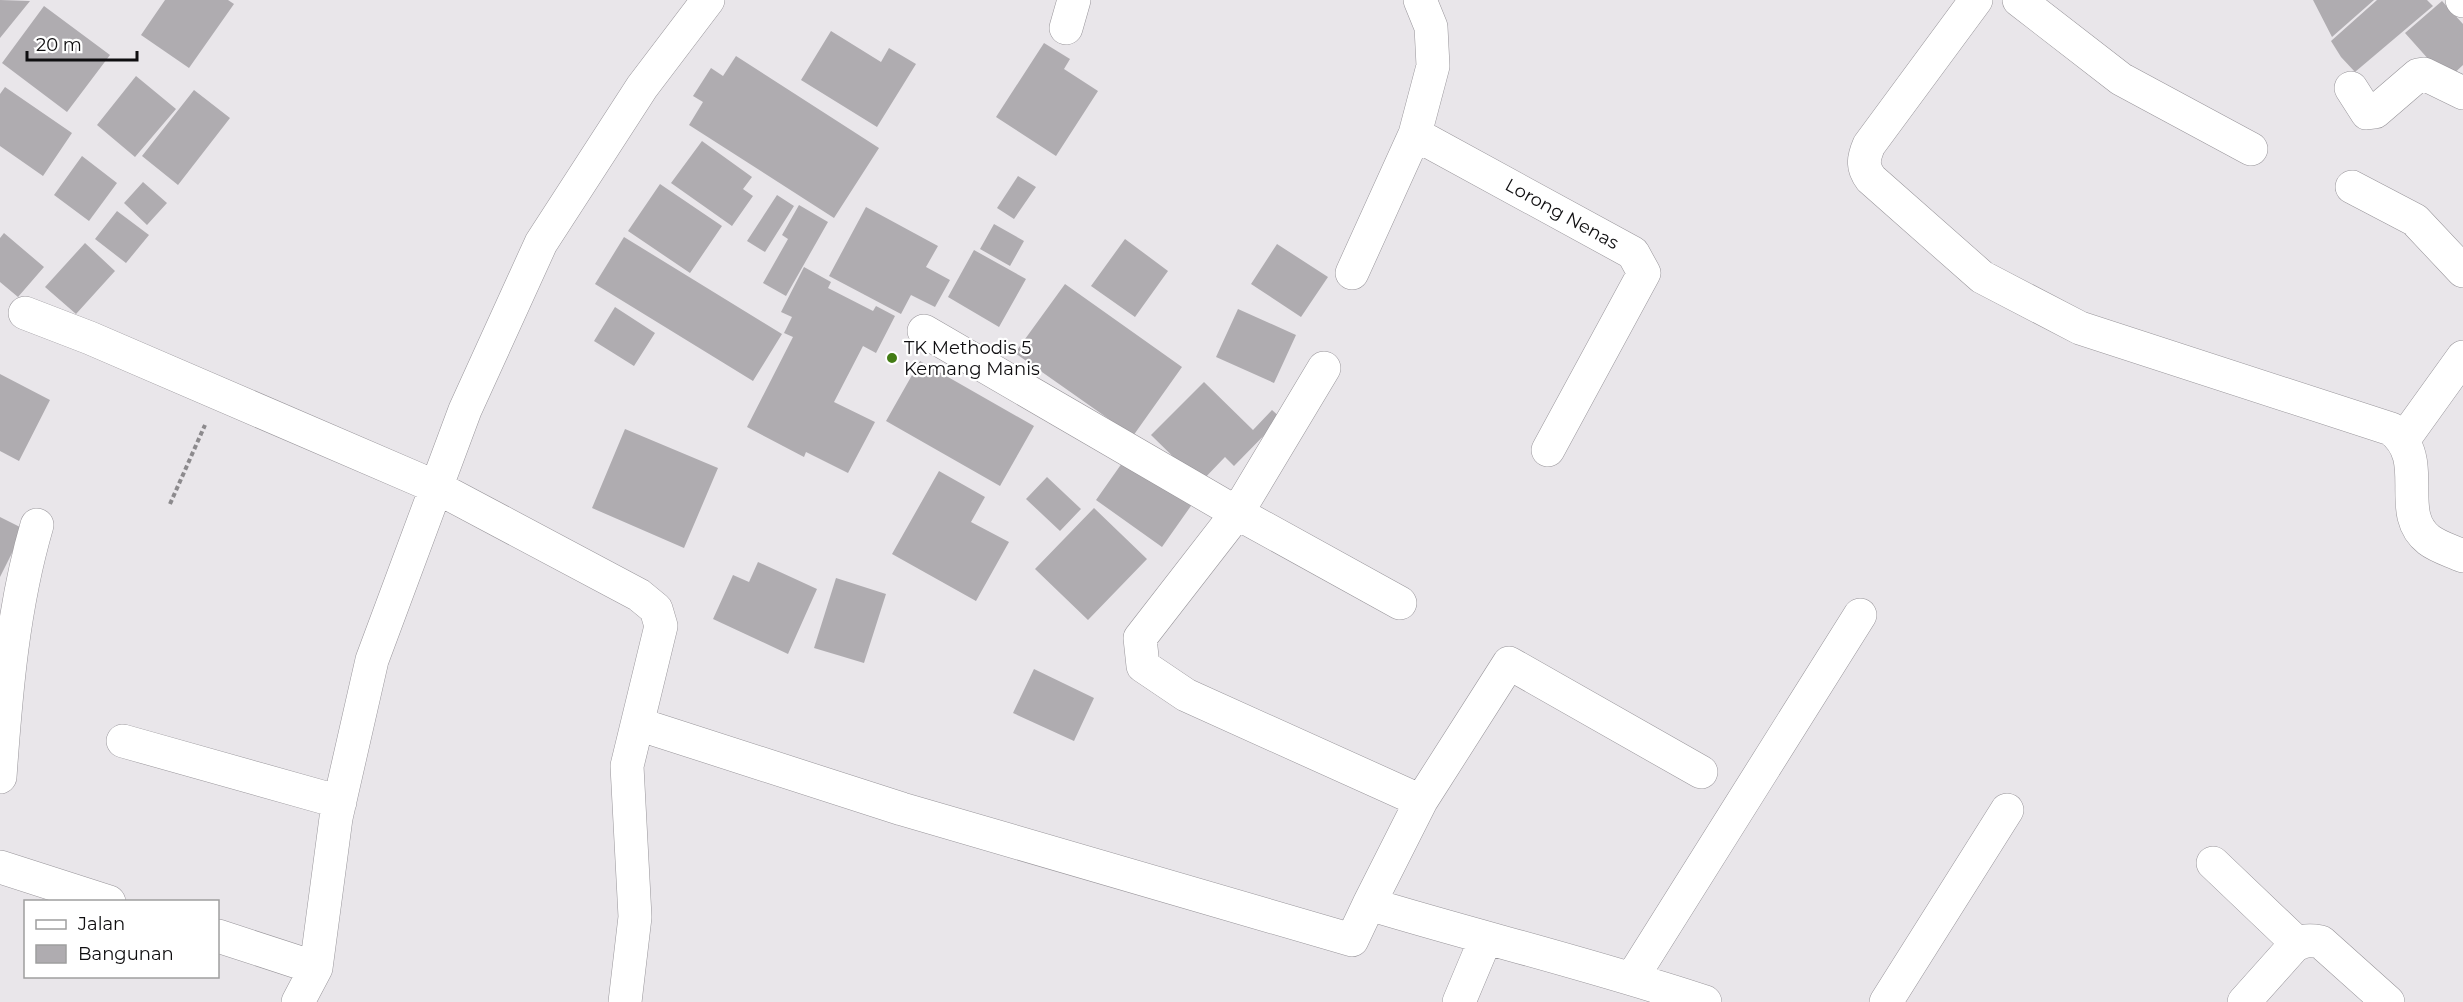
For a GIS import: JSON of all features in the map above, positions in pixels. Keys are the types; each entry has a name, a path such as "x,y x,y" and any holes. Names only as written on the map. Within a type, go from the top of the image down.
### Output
{"street":[{"path":"298,1002 316,968 340,802 372,660 465,410 541,243 642,87 708,0"},
{"path":"1352,273 1415,134 1433,66 1431,27 1420,0"},
{"path":"1976,0 1869,145 1863,160 1864,170 1871,179 1982,277 2080,328 2380,423 2404,439 2413,469 2414,519 2430,540 2463,556"},
{"path":"2019,0 2121,79 2251,149"},
{"path":"2351,88 2367,113 2375,112 2418,75 2424,74 2463,93"},
{"name":"Lorong Nenas","path":"1415,134 1633,253 1642,265 1644,273 1548,450"},
{"path":"2352,187 2415,220 2463,271"},
{"path":"25,313 436,488 639,596 656,609 661,626 627,766 635,917 625,1002"},
{"path":"924,331 1238,513 1400,603"},
{"path":"2404,439 2463,357"},
{"path":"1324,368 1238,513 1140,638 1143,666 1186,695 1421,801"},
{"path":"0,777 16,615 26,564 37,525"},
{"path":"1632,978 1860,615"},
{"path":"638,724 902,809 1352,940 1421,801 1509,663 1701,772"},
{"path":"123,741 340,802"},
{"path":"1886,1002 2007,810"},
{"path":"2213,863 2298,944"},
{"path":"0,867 103,900"},
{"path":"1369,904 1485,940 1632,978 1705,1002"},
{"path":"219,936 316,968"},
{"path":"1459,1002 1485,940"},
{"path":"2244,1002 2298,944 2304,941 2321,942 2388,1002"}],"path":[{"path":"170,504 219,394"}],"building":[{"path":"0,0 30,1 0,38"},
{"path":"165,0 228,0 234,4 189,68 141,35"},
{"path":"2313,0 2374,0 2332,37"},
{"path":"2377,0 2427,0 2433,6 2355,72 2341,57 2331,41"},
{"path":"2442,1 2463,24 2463,65 2447,80 2405,33"},
{"path":"44,6 110,55 67,112 2,63"},
{"path":"831,31 881,62 889,48 916,64 877,127 801,80"},
{"path":"1044,43 1070,59 1064,69 1098,91 1056,156 996,117"},
{"path":"736,56 879,148 834,218 689,125 703,102 693,96 711,68 723,76"},
{"path":"136,76 176,109 135,157 97,125"},
{"path":"5,87 72,133 43,176 0,146 0,94"},
{"path":"194,90 230,118 178,185 142,156"},
{"path":"702,141 752,177 743,189 753,196 732,226 671,183"},
{"path":"82,156 117,183 89,221 54,195"},
{"path":"1018,176 1036,187 1014,219 997,208"},
{"path":"143,182 167,203 147,225 124,203"},
{"path":"660,184 722,226 690,273 628,231"},
{"path":"777,195 794,206 765,252 747,241"},
{"path":"799,205 828,222 786,296 763,283 788,239 782,235"},
{"path":"866,207 938,246 926,267 950,280 935,307 911,295 901,314 829,276"},
{"path":"117,211 149,235 126,263 95,239"},
{"path":"994,224 1024,241 1010,266 980,249"},
{"path":"4,233 44,267 18,297 0,282 0,238"},
{"path":"624,237 782,334 753,381 595,284"},
{"path":"1125,239 1168,271 1135,317 1091,286"},
{"path":"85,243 115,271 76,314 45,287"},
{"path":"1277,244 1328,277 1301,317 1251,284"},
{"path":"974,250 1026,279 999,327 948,297"},
{"path":"804,267 831,282 828,288 873,311 876,306 895,316 876,353 863,346 834,402 875,422 848,473 806,452 804,457 747,427 793,337 784,333 792,317 781,312"},
{"path":"1065,284 1182,367 1133,436 1015,353"},
{"path":"615,307 655,333 634,366 594,341"},
{"path":"1238,309 1296,335 1274,383 1216,357"},
{"path":"920,361 1034,426 1000,486 886,421"},
{"path":"0,374 50,400 19,461 0,451"},
{"path":"1204,382 1253,430 1272,410 1281,418 1234,466 1225,457 1200,483 1151,435"},
{"path":"625,429 718,468 684,548 592,508"},
{"path":"1127,456 1193,503 1162,547 1096,500"},
{"path":"939,471 985,497 971,522 1009,542 976,601 892,554"},
{"path":"1047,477 1081,509 1060,531 1026,499"},
{"path":"1094,508 1147,559 1088,620 1035,569"},
{"path":"0,517 24,529 0,577"},
{"path":"758,562 817,589 788,654 713,619 733,575 749,582"},
{"path":"836,578 886,594 864,663 814,648"},
{"path":"1034,669 1094,698 1074,741 1013,713"}],"place":[{"name":"TK Methodis 5 Kemang Manis","path":"892,358"}]}
